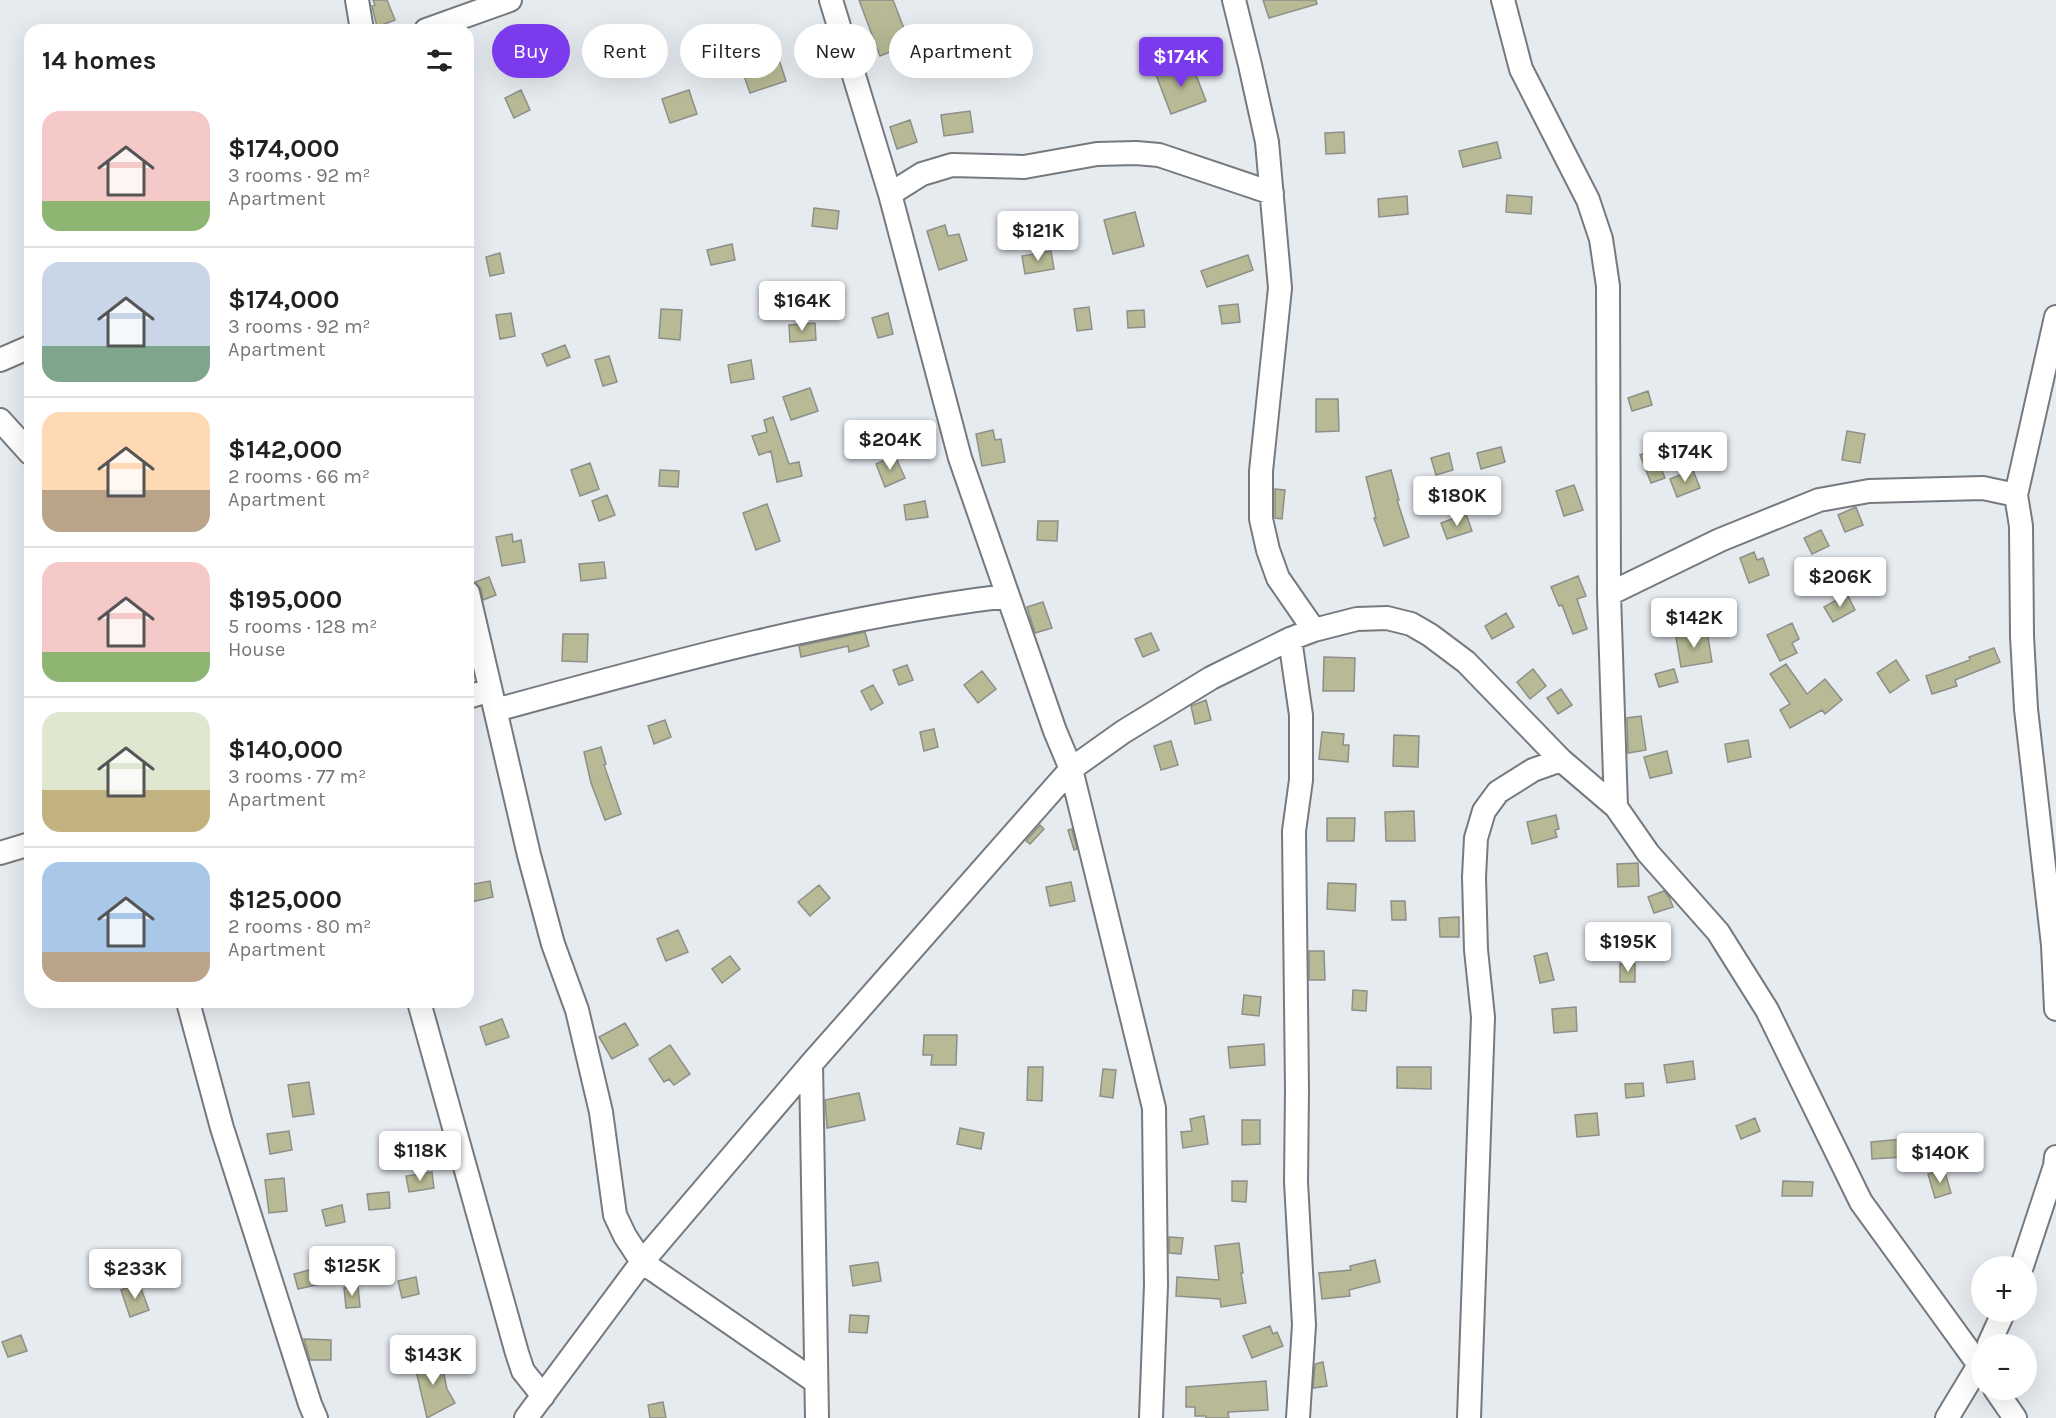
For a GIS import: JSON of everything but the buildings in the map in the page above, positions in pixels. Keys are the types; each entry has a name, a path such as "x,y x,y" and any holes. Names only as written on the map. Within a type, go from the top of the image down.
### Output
{"street":[{"path":"357,0 361,24"},
{"path":"443,24 510,0"},
{"path":"831,0 890,194 960,458 1055,731 1071,769 1154,1108 1156,1285 1150,1418"},
{"path":"1234,0 1251,65 1267,142 1280,288 1261,471 1261,519 1268,550 1278,578 1314,630"},
{"path":"1503,0 1521,69 1588,200 1601,239 1608,286 1609,594 1616,807"},
{"path":"890,194 922,174 952,165 1024,167 1097,154 1136,153 1159,155 1272,193"},
{"path":"2056,317 2016,495 2021,526 2022,636 2026,709 2053,945 2056,1009"},
{"path":"0,360 24,350"},
{"path":"0,420 24,446"},
{"path":"1609,594 1720,540 1819,500 1869,490 1983,488 2016,495"},
{"path":"474,698 493,700 749,642 958,602 1007,596"},
{"path":"526,1418 642,1262 811,1064 1071,769 1124,732 1211,678 1290,639 1357,619 1387,618 1411,624 1430,635 1466,662 1561,760 1616,807 1648,853 1718,932 1767,1010 1861,1202 1971,1351"},
{"path":"474,619 532,866 553,944 580,1021 601,1112 615,1215 642,1262 816,1382"},
{"path":"1290,639 1301,715 1301,780 1294,831 1296,1182 1304,1325 1298,1418"},
{"path":"1469,1418 1483,1017 1476,950 1474,877 1476,838 1484,811 1498,792 1533,770 1561,760"},
{"path":"0,853 24,846"},
{"path":"191,1008 222,1128 309,1404 316,1418"},
{"path":"421,1008 517,1353 523,1371 543,1396"},
{"path":"811,1064 817,1418"},
{"path":"2025,1256 2056,1157"},
{"path":"1947,1418 1971,1381"},
{"path":"2003,1400 2015,1418"}]}
